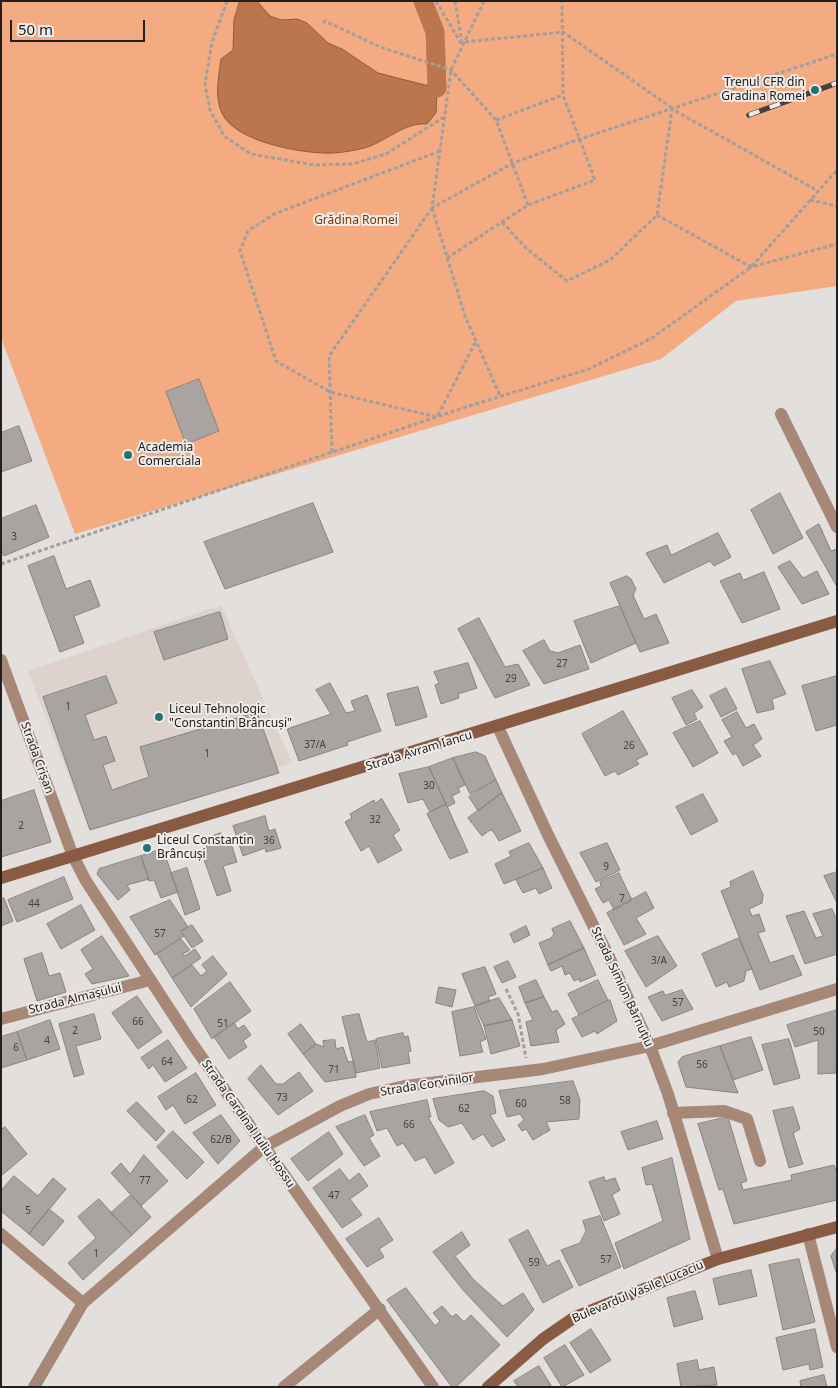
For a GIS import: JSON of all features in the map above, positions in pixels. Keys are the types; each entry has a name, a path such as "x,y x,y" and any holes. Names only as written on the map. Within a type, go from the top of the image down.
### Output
{"street":[{"path":"781,414 837,527"},
{"name":"Strada Avram Iancu","path":"1,878 498,727 837,621"},
{"name":"Strada Crișan","path":"1,660 73,856"},
{"name":"Strada Simion Bărnuțiu","path":"498,727 548,835 610,958 650,1046 673,1113 718,1259"},
{"name":"Strada Cardinal Iuliu Hossu","path":"73,856 86,881 150,980 264,1147 380,1309 433,1387"},
{"name":"Strada Almașului","path":"1,1018 150,980"},
{"name":"Strada Corvinilor","path":"34,1387 83,1303 264,1147 340,1106 369,1094 405,1086 528,1071 650,1046 837,988"},
{"path":"673,1113 724,1111 747,1119 760,1161"},
{"name":"Bulevardul Vasile Lucaciu","path":"488,1387 543,1338 575,1317 718,1259 837,1226"},
{"name":"Bulevardul Vasile Lucaciu","path":"808,1234 837,1233"},
{"path":"1,1234 83,1303"},
{"path":"808,1234 837,1347"},
{"path":"284,1387 380,1309"}],"path":[{"path":"227,1 212,42 205,84 210,110 224,136 251,154 314,166 352,164 386,154 444,116"},
{"path":"436,1 463,44"},
{"path":"455,1 463,44"},
{"path":"484,1 450,70 432,208 465,316 500,396"},
{"path":"447,258 528,205 595,180 563,95 562,1"},
{"path":"323,23 325,21 380,47 450,70 496,120 528,205"},
{"path":"463,44 563,32 672,109 818,191"},
{"path":"332,452 329,356 432,208 512,163 837,54"},
{"path":"496,120 563,95"},
{"path":"502,222 526,248 568,280 610,260 657,215 672,109"},
{"path":"437,417 330,392 276,361 240,251 248,231 274,214 440,151"},
{"path":"1,564 500,396 589,369 652,338 751,267 837,170"},
{"path":"810,200 837,206"},
{"path":"657,215 751,267 837,244"},
{"path":"437,417 476,341"},
{"path":"506,989 518,1014 528,1071"}],"shaded area":[{"path":"240,1 257,1 270,16 281,20 297,19 307,23 328,43 342,49 378,73 437,88 435,32 423,1 428,1 440,34 436,113 427,124 411,126 372,145 344,152 328,153 296,150 280,147 249,136 226,119 220,108 218,96 221,59 233,50 234,20"},
{"name":"Liceul Tehnologic \"Constantin Brâncuși\"","path":"221,605 292,763 89,829 28,671"}],"green space":[{"name":"Grădina Romei","path":"1,1 837,1 837,286 736,301 661,359 75,534 1,338"}],"building":[{"path":"199,379 219,431 186,444 166,392"},
{"path":"19,426 32,461 1,472 1,433"},
{"path":"780,493 803,538 773,554 751,510"},
{"path":"313,503 333,552 225,589 204,542"},
{"path":"36,505 49,537 4,556 1,550 1,519"},
{"path":"819,524 831,551 837,549 837,587 806,532"},
{"path":"718,533 731,557 714,566 710,561 664,583 646,553 667,545 671,555"},
{"path":"54,556 66,589 90,580 100,606 74,616 84,643 60,652 28,566"},
{"path":"790,561 803,578 817,571 829,594 802,604 778,567"},
{"path":"764,572 780,609 742,623 720,581 740,573 743,580"},
{"path":"627,576 631,579 636,589 633,595 644,619 656,614 669,643 640,652 610,583"},
{"path":"620,606 636,643 591,663 574,621"},
{"path":"220,612 228,639 164,660 154,632"},
{"path":"479,618 505,667 518,664 530,685 495,698 458,629"},
{"path":"544,640 550,651 558,653 580,645 589,669 544,684 523,651"},
{"path":"770,661 786,694 772,699 774,709 757,713 742,669"},
{"path":"468,663 477,688 458,694 459,698 441,704 435,685 439,683 434,672"},
{"path":"106,676 117,703 85,715 94,740 106,736 115,761 103,765 112,790 149,777 140,747 257,712 279,773 90,830 43,697"},
{"path":"837,676 837,725 816,731 802,686"},
{"path":"330,683 346,713 355,711 351,701 367,695 381,731 347,742 348,745 299,761 287,729 331,714 316,690"},
{"path":"418,687 427,717 396,726 387,694"},
{"path":"726,688 737,709 721,717 710,696"},
{"path":"692,690 703,707 694,713 697,719 686,725 672,698"},
{"path":"623,711 648,754 636,760 639,764 618,775 615,771 605,776 582,734"},
{"path":"737,712 746,728 754,724 762,739 753,745 761,756 743,766 736,753 733,755 724,741 732,737 722,720"},
{"path":"700,721 718,753 693,767 673,733"},
{"path":"476,752 485,756 496,780 470,794 453,758"},
{"path":"453,758 465,785 458,788 460,792 452,796 455,803 447,807 429,767"},
{"path":"429,767 446,804 430,812 423,799 408,803 399,774"},
{"path":"496,780 502,793 478,811 469,797"},
{"path":"34,790 51,842 1,857 1,801"},
{"path":"502,793 521,831 499,841 493,831 490,830 482,836 468,818"},
{"path":"703,794 718,821 691,835 676,807"},
{"path":"382,799 400,830 393,835 402,850 378,863 369,846 361,851 345,822 352,818 350,814 374,800 375,803"},
{"path":"446,804 468,852 450,859 427,814"},
{"path":"265,816 269,831 275,829 281,848 266,852 265,848 243,856 233,826"},
{"path":"221,833 224,842 230,840 237,862 223,866 231,891 217,896 202,854 208,852 204,839"},
{"path":"529,843 543,868 504,884 495,864 511,856 509,852"},
{"path":"607,843 620,870 596,882 580,853"},
{"path":"163,849 178,892 161,898 154,880 149,881 141,856"},
{"path":"141,856 149,879 127,885 130,890 118,900 97,874 99,869"},
{"path":"187,868 200,909 185,915 171,873"},
{"path":"543,868 552,888 539,894 536,888 523,893 516,880"},
{"path":"753,871 763,895 762,903 749,909 752,916 759,914 765,931 758,933 770,963 793,955 802,975 760,990 721,891 731,887 730,882"},
{"path":"837,872 837,903 824,876"},
{"path":"619,873 632,900 614,910 609,900 603,903 595,889 601,886 600,882"},
{"path":"64,877 73,899 17,922 8,900"},
{"path":"646,892 654,908 636,918 646,934 624,945 607,913"},
{"path":"4,898 13,921 1,926 1,899"},
{"path":"170,900 188,927 181,931 184,936 155,955 130,917"},
{"path":"81,905 95,930 61,949 47,924"},
{"path":"832,909 837,920 837,954 805,964 786,916 804,911 816,938 823,936 813,914"},
{"path":"570,921 584,948 548,965 539,943 551,938 554,934 552,929"},
{"path":"192,925 203,941 192,948 181,931"},
{"path":"526,926 530,935 514,943 510,934"},
{"path":"102,936 129,976 92,984 85,974 93,969 81,950"},
{"path":"658,936 677,966 646,987 625,951"},
{"path":"739,938 752,969 746,971 744,981 729,987 727,982 716,987 702,954"},
{"path":"181,939 190,950 183,954 185,956 195,949 201,958 172,978 157,954"},
{"path":"584,948 596,975 580,982 579,979 574,981 570,973 565,975 562,966 551,971 548,965"},
{"path":"42,953 49,976 60,973 66,992 37,1001 24,959"},
{"path":"213,956 227,974 191,1007 172,978 192,965 201,976 207,971 202,965"},
{"path":"508,961 516,977 502,983 494,967"},
{"path":"485,967 496,994 488,997 490,1001 475,1006 462,974"},
{"path":"536,980 544,997 525,1003 519,987"},
{"path":"598,980 608,1000 579,1015 568,994"},
{"path":"230,982 251,1011 212,1039 194,1009"},
{"path":"439,987 456,990 452,1007 436,1003"},
{"path":"682,990 693,1009 662,1021 648,997 663,991 665,995"},
{"path":"137,996 162,1032 138,1049 112,1013"},
{"path":"544,997 552,1012 557,1010 565,1024 556,1030 559,1042 531,1046 526,1022 533,1020 525,1003"},
{"path":"499,998 512,1020 484,1026 475,1006"},
{"path":"610,1000 617,1021 597,1034 595,1031 582,1037 572,1019"},
{"path":"474,1007 486,1039 480,1042 483,1052 460,1056 452,1012"},
{"path":"837,1010 836,1073 818,1074 818,1040 795,1047 787,1025"},
{"path":"94,1014 101,1039 76,1046 84,1074 74,1077 59,1024"},
{"path":"359,1014 367,1042 375,1040 380,1068 356,1073 342,1017"},
{"path":"50,1020 60,1049 27,1060 17,1032"},
{"path":"512,1020 520,1046 491,1054 484,1026"},
{"path":"234,1023 238,1029 244,1025 251,1035 243,1041 247,1047 229,1059 214,1037"},
{"path":"301,1024 316,1044 303,1054 288,1034"},
{"path":"17,1032 27,1060 1,1068 1,1037"},
{"path":"403,1033 404,1037 408,1036 411,1051 408,1052 410,1063 382,1068 376,1039"},
{"path":"751,1037 763,1070 733,1080 720,1046"},
{"path":"789,1039 800,1078 774,1085 762,1045"},
{"path":"168,1040 187,1068 165,1082 153,1065 149,1069 141,1058"},
{"path":"335,1040 336,1049 343,1047 348,1062 354,1061 356,1077 325,1082 303,1054 316,1044 324,1047 323,1041"},
{"path":"720,1046 738,1093 686,1087 678,1062 682,1057"},
{"path":"261,1065 276,1084 283,1084 299,1072 313,1091 278,1115 248,1079"},
{"path":"196,1073 216,1105 185,1124 173,1105 166,1110 158,1097"},
{"path":"573,1081 580,1100 579,1119 546,1122 550,1130 533,1140 526,1129 522,1131 518,1125 524,1120 520,1114 507,1117 499,1091"},
{"path":"484,1091 493,1096 496,1113 490,1115 505,1140 492,1147 483,1134 473,1140 462,1123 448,1127 439,1120 433,1099"},
{"path":"427,1100 431,1117 428,1117 454,1163 435,1174 425,1157 415,1161 403,1143 397,1146 387,1128 377,1131 370,1112"},
{"path":"137,1102 165,1131 156,1141 127,1111"},
{"path":"793,1107 800,1129 793,1133 803,1164 789,1168 773,1111"},
{"path":"221,1115 240,1141 218,1164 193,1133"},
{"path":"365,1115 374,1135 369,1138 380,1156 364,1166 336,1127"},
{"path":"728,1117 747,1181 741,1183 743,1190 792,1180 791,1175 834,1165 837,1174 837,1200 734,1224 723,1189 719,1190 698,1124"},
{"path":"657,1121 663,1139 628,1150 621,1132"},
{"path":"5,1127 27,1154 1,1176 1,1130"},
{"path":"173,1131 204,1162 187,1179 157,1147"},
{"path":"329,1132 343,1154 308,1181 291,1159"},
{"path":"144,1155 168,1181 141,1206 111,1173 121,1163 130,1174"},
{"path":"672,1158 690,1239 624,1269 615,1243 663,1221 652,1184 646,1185 642,1168"},
{"path":"340,1169 349,1181 359,1173 368,1186 350,1199 362,1215 342,1228 313,1188"},
{"path":"14,1176 38,1196 53,1178 66,1189 29,1234 1,1211 1,1191"},
{"path":"604,1177 605,1181 615,1178 620,1190 612,1195 620,1214 604,1221 589,1182"},
{"path":"131,1195 151,1217 132,1235 111,1213"},
{"path":"99,1199 132,1235 83,1280 68,1263 96,1238 78,1217"},
{"path":"49,1209 64,1221 43,1246 29,1234"},
{"path":"600,1216 621,1267 579,1286 561,1250 580,1243 586,1231 583,1221"},
{"path":"379,1218 393,1240 379,1249 384,1257 367,1267 346,1239"},
{"path":"528,1230 547,1266 559,1260 573,1287 543,1303 509,1240"},
{"path":"462,1232 470,1245 455,1256 473,1279 503,1306 523,1293 534,1310 507,1337 463,1290 433,1252"},
{"path":"837,1248 837,1275 831,1256"},
{"path":"799,1259 815,1322 783,1330 769,1265"},
{"path":"751,1270 757,1296 719,1305 713,1279"},
{"path":"406,1288 435,1326 440,1321 433,1313 442,1306 452,1317 456,1314 464,1322 471,1315 500,1345 456,1387 452,1387 387,1300"},
{"path":"695,1291 703,1319 674,1327 667,1298"},
{"path":"591,1329 611,1360 590,1373 570,1343"},
{"path":"815,1329 823,1367 810,1370 809,1364 783,1370 776,1338"},
{"path":"565,1345 584,1375 562,1387 544,1358"},
{"path":"697,1360 699,1370 714,1367 717,1385 681,1387 677,1364"},
{"path":"539,1366 552,1387 518,1387 514,1381"},
{"path":"824,1375 827,1387 801,1387 800,1381"}],"waterway":[{"path":"423,1 435,32 437,88"}],"railway":[{"path":"749,115 837,83"}],"place":[{"name":"Trenul CFR din Gradina Romei","path":"815,90"},
{"name":"Academia Comerciala","path":"128,455"},
{"name":"Liceul Tehnologic \"Constantin Brâncuși\"","path":"159,717"},
{"name":"Liceul Constantin Brâncuși","path":"147,848"}]}
